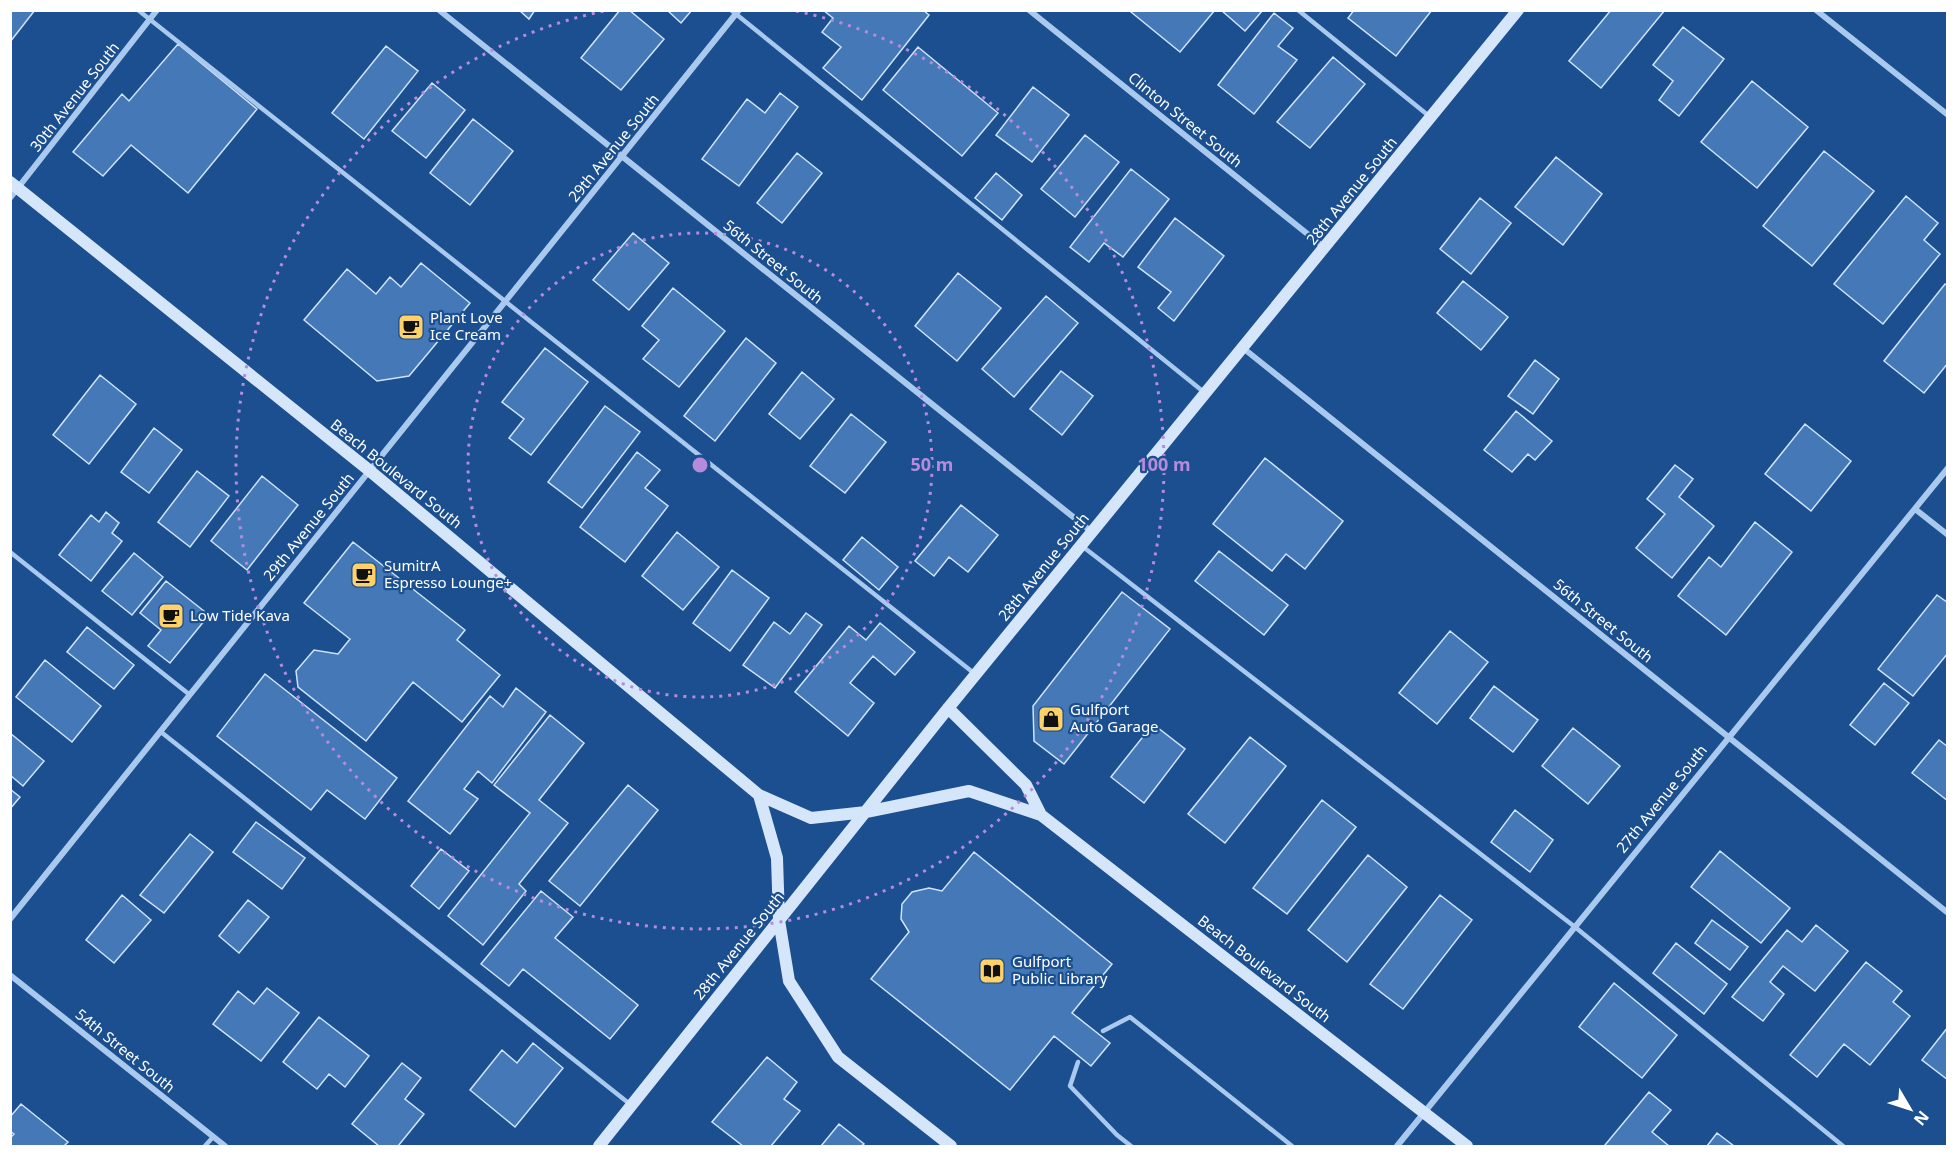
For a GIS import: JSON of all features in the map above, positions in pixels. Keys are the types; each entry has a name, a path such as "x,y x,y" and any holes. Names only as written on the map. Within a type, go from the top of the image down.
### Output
{"street":[{"name":"30th Avenue South","path":"13,190 158,10"},
{"name":"56th Street South","path":"439,10 1092,532"},
{"name":"Clinton Street South","path":"1029,10 1325,248"},
{"name":"28th Avenue South","path":"602,1145 631,1105 948,708 1518,10"},
{"path":"1816,10 1947,115"},
{"name":"29th Avenue South","path":"10,919 507,302 736,12"},
{"name":"Beach Boulevard South","path":"13,190 370,471 759,795 811,818 866,812 969,791 1041,815 1467,1146"},
{"name":"56th Street South","path":"1243,348 1947,913"},
{"name":"27th Avenue South","path":"1397,1146 1947,468"},
{"path":"1915,509 1947,535"},
{"name":"Beach Boulevard South","path":"948,708 1026,785 1041,815"},
{"path":"759,795 777,858 779,920 789,981 838,1057 951,1146"},
{"name":"54th Street South","path":"10,975 225,1146"}],"lane":[{"path":"138,10 976,675"},
{"path":"1298,10 1431,117"},
{"path":"736,12 1206,393"},
{"path":"1082,545 1575,927 1843,1146"},
{"path":"10,552 190,695"},
{"path":"161,732 631,1105"},
{"path":"1102,1031 1130,1017 1292,1146"},
{"path":"1078,1062 1070,1086 1117,1135 1131,1146"},
{"path":"206,1146 213,1137"}],"building":[{"path":"10,10 35,10 10,42"},
{"path":"519,10 535,10 529,19"},
{"path":"620,10 629,10 664,39 621,90 581,58"},
{"path":"667,10 692,10 681,23"},
{"path":"823,10 923,10 929,15 862,100 823,68 841,47 822,32 833,18"},
{"path":"1133,10 1215,10 1180,52 1131,12"},
{"path":"1221,10 1263,10 1245,31"},
{"path":"1354,10 1432,10 1396,56 1348,18"},
{"path":"1611,10 1665,10 1601,88 1569,61"},
{"path":"1274,13 1293,28 1278,46 1297,60 1254,114 1218,85"},
{"path":"1683,27 1724,59 1679,116 1659,100 1673,81 1653,65"},
{"path":"178,44 257,109 188,193 131,145 103,176 73,152 122,94 129,101"},
{"path":"386,46 418,71 364,139 332,113"},
{"path":"918,47 998,113 962,156 883,90"},
{"path":"1333,57 1365,84 1310,148 1277,122"},
{"path":"1752,81 1808,127 1757,188 1701,142"},
{"path":"432,83 465,110 426,158 392,131"},
{"path":"1033,87 1069,115 1032,162 996,135"},
{"path":"780,93 798,107 739,186 702,159 747,99 765,113"},
{"path":"473,119 513,151 470,205 430,173"},
{"path":"1085,135 1119,162 1075,217 1041,189"},
{"path":"1824,151 1874,191 1812,266 1763,226"},
{"path":"797,153 822,173 782,223 757,203"},
{"path":"1556,157 1602,194 1563,245 1515,207"},
{"path":"1131,169 1169,199 1123,257 1104,243 1089,262 1070,247"},
{"path":"996,173 1022,195 1002,220 975,198"},
{"path":"1906,196 1938,223 1924,240 1940,254 1883,324 1834,284"},
{"path":"1480,198 1511,223 1471,274 1440,249"},
{"path":"1175,218 1224,256 1174,321 1158,308 1171,292 1138,267"},
{"path":"633,233 669,263 629,310 593,280"},
{"path":"421,263 470,303 409,376 377,381 304,320 347,269 376,294 390,277 401,287"},
{"path":"958,273 1001,308 957,361 915,326"},
{"path":"1463,281 1508,317 1481,350 1437,313"},
{"path":"1945,284 1948,286 1948,363 1924,393 1884,361"},
{"path":"673,288 725,331 679,387 643,359 659,340 642,326"},
{"path":"1046,296 1078,323 1014,397 982,369"},
{"path":"746,338 776,363 715,441 684,416"},
{"path":"545,348 588,382 531,455 509,438 524,419 502,402"},
{"path":"1535,360 1559,379 1533,414 1508,396"},
{"path":"1061,371 1093,396 1062,435 1030,409"},
{"path":"802,372 834,399 800,439 769,414"},
{"path":"100,375 136,404 89,464 53,435"},
{"path":"605,406 640,432 582,508 548,482"},
{"path":"1516,411 1552,441 1535,460 1528,454 1512,472 1484,450"},
{"path":"851,414 886,442 845,493 810,466"},
{"path":"1805,424 1851,461 1811,511 1765,474"},
{"path":"154,428 182,450 149,493 121,472"},
{"path":"637,452 660,470 645,488 668,506 625,562 580,527"},
{"path":"1265,458 1343,521 1305,569 1286,554 1272,571 1213,524"},
{"path":"1675,465 1693,479 1679,497 1714,526 1672,578 1636,548 1665,514 1647,499"},
{"path":"197,471 229,496 190,547 158,522"},
{"path":"262,476 298,505 247,570 211,541"},
{"path":"961,505 998,535 968,572 949,557 934,576 915,561"},
{"path":"106,512 119,523 112,533 122,541 91,581 59,555 91,515 99,522"},
{"path":"1755,522 1792,552 1726,635 1678,596 1709,557 1721,567"},
{"path":"677,532 719,567 683,610 642,576"},
{"path":"862,537 898,567 879,590 843,560"},
{"path":"353,542 465,630 457,640 500,675 462,722 413,682 366,741 298,687 296,671 314,650 338,654 350,639 304,603"},
{"path":"1219,551 1288,605 1264,635 1195,581"},
{"path":"134,553 163,577 132,615 102,591"},
{"path":"732,570 769,598 730,651 693,623"},
{"path":"166,581 209,615 170,663 148,646 161,630 140,613"},
{"path":"1122,592 1170,629 1064,764 1034,741 1033,706"},
{"path":"1937,595 1948,603 1948,653 1913,696 1878,669"},
{"path":"806,613 822,625 775,688 743,665 774,622 790,634"},
{"path":"880,623 915,652 895,675 873,656 850,683 874,703 848,736 795,692 849,626 866,640"},
{"path":"87,627 134,665 114,689 67,652"},
{"path":"1450,631 1488,662 1437,724 1399,693"},
{"path":"45,660 101,706 72,742 16,697"},
{"path":"265,674 397,778 365,819 327,790 311,810 217,736"},
{"path":"1884,683 1909,703 1875,745 1850,725"},
{"path":"1494,686 1538,720 1513,752 1470,718"},
{"path":"516,688 546,712 492,783 478,771 464,789 478,799 450,834 408,801 490,696 503,707"},
{"path":"550,715 584,743 539,800 568,823 519,884 526,891 483,945 448,916 530,813 494,785"},
{"path":"1153,724 1185,749 1144,803 1111,777"},
{"path":"1573,728 1620,766 1588,804 1542,766"},
{"path":"10,733 44,761 23,786 10,775"},
{"path":"1250,737 1286,766 1225,843 1188,814"},
{"path":"1939,740 1948,747 1948,801 1912,773"},
{"path":"628,785 658,810 580,906 549,881"},
{"path":"10,789 20,797 10,809"},
{"path":"1322,800 1356,827 1287,914 1253,888"},
{"path":"1515,810 1553,840 1530,872 1491,842"},
{"path":"256,822 305,858 282,889 233,852"},
{"path":"190,834 213,852 164,913 140,895"},
{"path":"441,849 469,871 439,909 411,886"},
{"path":"1720,851 1790,908 1761,943 1691,887"},
{"name":"Gulfport Public Library","path":"974,852 1112,964 1072,1013 1110,1043 1091,1066 1054,1036 1010,1090 871,979 909,932 901,919 902,904 912,892 929,888 942,891"},
{"path":"1368,855 1407,887 1347,962 1308,930"},
{"path":"541,891 573,917 555,938 638,1005 610,1039 523,969 509,986 481,964"},
{"path":"122,895 151,920 114,963 86,940"},
{"path":"1440,895 1472,920 1403,1009 1370,984"},
{"path":"248,900 269,917 239,953 219,936"},
{"path":"1712,920 1748,947 1730,970 1695,943"},
{"path":"1816,925 1848,951 1815,991 1783,966 1770,982 1784,994 1763,1021 1732,997 1787,930 1802,942"},
{"path":"1676,943 1727,984 1704,1014 1653,973"},
{"path":"1866,962 1902,991 1893,1002 1910,1016 1870,1065 1844,1044 1817,1077 1790,1055"},
{"path":"1614,983 1677,1035 1642,1078 1579,1027"},
{"path":"267,988 299,1013 261,1061 213,1024 238,991 254,1004"},
{"path":"319,1017 369,1056 345,1087 329,1074 317,1089 283,1062"},
{"path":"1948,1027 1948,1080 1922,1060"},
{"path":"533,1043 563,1068 515,1127 470,1090 502,1050 517,1063"},
{"path":"767,1057 797,1082 784,1099 800,1111 771,1146 743,1146 712,1122"},
{"path":"402,1063 421,1078 405,1099 424,1114 398,1146 379,1146 352,1124"},
{"path":"1649,1092 1671,1110 1652,1132 1669,1146 1605,1145"},
{"path":"21,1104 68,1142 64,1146 10,1146 10,1138 14,1134 10,1131 10,1117"},
{"path":"839,1124 864,1144 861,1146 821,1146"},
{"path":"1717,1133 1734,1146 1707,1146"}],"place":[{"name":"Plant Love Ice Cream","path":"411,327"},
{"name":"SumitrA Espresso Lounge+","path":"364,575"},
{"name":"Low Tide Kava","path":"171,616"},
{"name":"Gulfport Auto Garage","path":"1051,719"},
{"name":"Gulfport Public Library","path":"992,971"}]}
